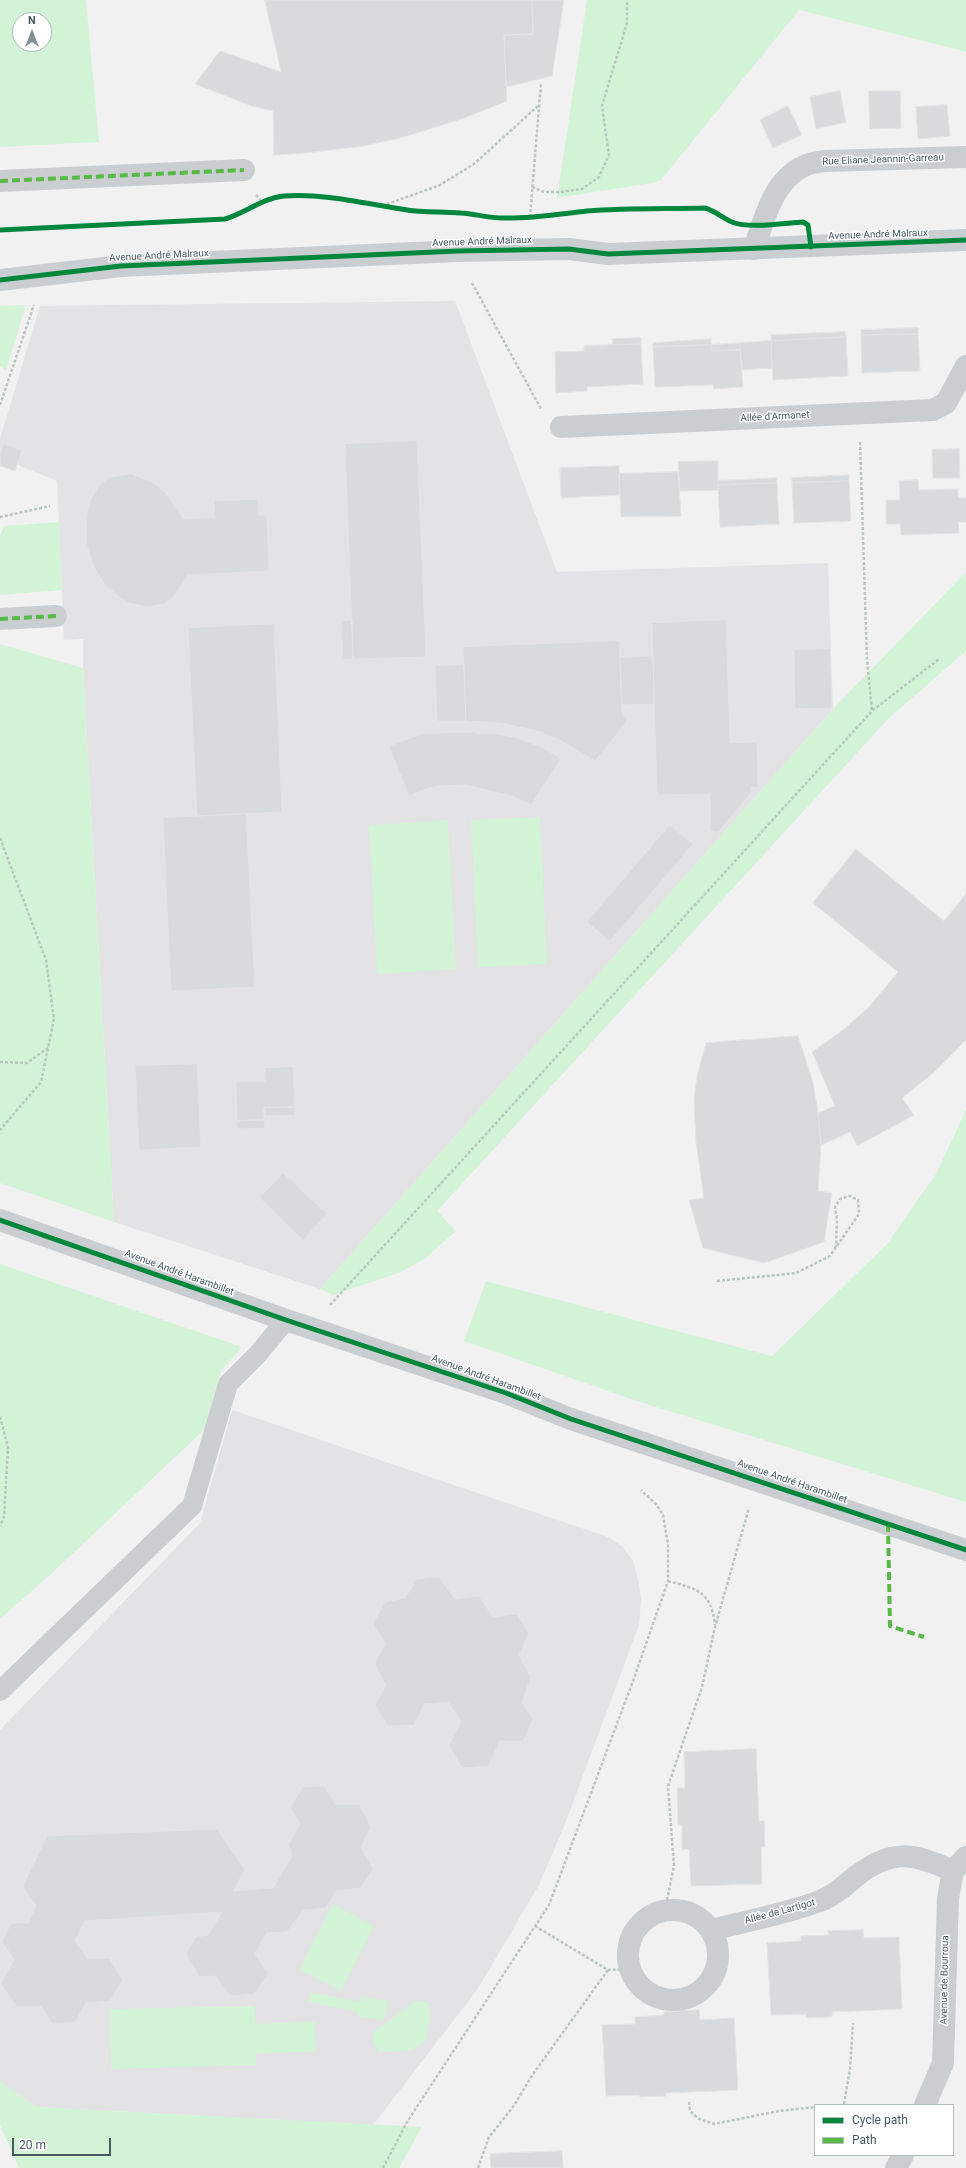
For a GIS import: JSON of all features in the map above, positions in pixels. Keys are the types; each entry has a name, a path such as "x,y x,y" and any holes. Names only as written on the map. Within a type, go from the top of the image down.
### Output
{"street":[{"name":"Rue Eliane Jeannin-Garreau","path":"754,249 770,203 786,179 804,166 825,161 966,157"},
{"path":"0,181 244,170"},
{"name":"Avenue André Malraux","path":"0,280 121,266 442,252 569,249 608,254 966,240"},
{"name":"Allée d'Armanet","path":"561,427 933,410 946,403 966,366"},
{"path":"0,619 56,616"},
{"name":"Avenue André Harambillet","path":"0,1220 286,1320 506,1393 571,1420 966,1550"},
{"name":"Allée de Lartigot","path":"711,1930 822,1900 844,1887 865,1870 896,1855 960,1864"},
{"name":"Avenue de Bourroua","path":"925,2104 943,2063 948,1898 960,1864"},
{"path":"666,1910 679,1910 702,1920 711,1930 717,1944 717,1965 714,1975 705,1987 692,1997 677,2001 662,2000 647,1993 636,1982 618,1970 627,1953 630,1938 639,1925 651,1915 666,1910"},
{"path":"896,2168 902,2156"}],"lane":[{"path":"0,1691 192,1506 228,1384 258,1354 286,1320"}],"path":[{"path":"532,188 544,192 582,189 599,176 609,155 602,106 627,23 627,0"},
{"path":"530,217 541,83"},
{"path":"382,206 440,185 474,164 539,105"},
{"path":"256,206 269,200"},
{"path":"376,204 395,208"},
{"path":"524,218 537,217"},
{"path":"472,283 541,408 561,427"},
{"path":"0,405 35,301"},
{"path":"859,413 867,660 872,711"},
{"path":"0,517 50,506"},
{"path":"332,1302 872,711 939,659"},
{"path":"0,838 46,960 54,1019 41,1082 0,1130"},
{"path":"0,1062 27,1063 48,1048"},
{"path":"717,1281 796,1273 830,1256 859,1214 858,1200 850,1196 840,1199 835,1207 837,1219 836,1247"},
{"path":"0,1417 8,1447 4,1517 0,1526"},
{"path":"666,1910 674,1866 668,1786 702,1687 715,1627 757,1480"},
{"path":"383,2168 407,2122 552,1898 634,1681 668,1581 668,1544 663,1515 656,1504 641,1490"},
{"path":"668,1581 698,1589 713,1608 715,1627"},
{"path":"478,2168 489,2137 513,2107 533,2074 618,1970 535,1926"},
{"path":"845,2104 850,2069 853,2023"},
{"path":"689,2102 690,2111 699,2119 714,2124 779,2111 814,2107"}],"shaded area":[{"path":"455,301 557,572 828,563 833,709 320,1289 114,1222 83,668 83,639 64,640 57,481 0,458 0,439 40,306"},
{"path":"232,1410 608,1537 623,1547 633,1561 639,1583 641,1600 639,1625 565,1824 539,1885 477,1990 373,2125 37,2107 0,2082 0,1730 200,1523"}],"green space":[{"path":"0,0 86,0 99,142 0,147"},
{"path":"587,0 966,0 966,52 799,10 661,180 652,183 557,198"},
{"path":"26,305 6,370 0,366 0,306"},
{"path":"59,522 62,590 0,595 0,536 4,526"},
{"path":"966,572 966,651 889,718 437,1211 456,1231 426,1258 401,1272 333,1295 320,1289 833,709"},
{"path":"0,644 83,668 114,1222 0,1183"},
{"path":"540,817 547,964 478,967 471,820"},
{"path":"448,820 456,969 377,974 369,825"},
{"path":"966,1110 966,1502 643,1403 464,1341 486,1281 772,1356 887,1244 936,1174"},
{"path":"0,1264 242,1347 221,1371 204,1430 51,1574 0,1619"},
{"path":"333,1904 374,1926 341,1991 299,1970"},
{"path":"311,1992 360,2002 361,1996 388,2001 384,2021 357,2016 358,2012 309,2002"},
{"path":"415,2001 427,2002 431,2014 425,2042 411,2051 379,2052 373,2042 373,2032"},
{"path":"254,2006 255,2024 315,2021 316,2052 256,2053 256,2065 111,2069 109,2009"},
{"path":"0,2082 37,2107 422,2127 399,2168 19,2168 0,2125"}],"building":[{"path":"265,0 532,0 533,34 504,35 507,101 464,118 404,137 364,146 274,155 273,111 252,106 195,84 220,51 281,72"},
{"path":"532,0 564,0 552,76 506,87 504,35 533,34"},
{"path":"840,91 846,122 816,129 810,97"},
{"path":"869,91 900,91 901,128 870,129"},
{"path":"947,105 950,136 918,139 916,107"},
{"path":"788,106 802,135 773,148 760,120"},
{"path":"918,328 918,334 861,335 861,330"},
{"path":"845,332 846,337 771,341 771,335"},
{"path":"918,334 920,371 862,373 861,335"},
{"path":"846,337 848,376 773,380 771,341"},
{"path":"641,338 641,344 613,345 612,339"},
{"path":"711,339 711,345 653,347 653,343"},
{"path":"771,341 772,368 742,370 740,343"},
{"path":"740,343 740,350 712,351 711,345"},
{"path":"641,344 643,384 587,387 587,391 556,393 555,352 584,351 584,346"},
{"path":"711,345 712,351 740,350 743,387 714,389 713,385 655,387 653,347"},
{"path":"417,441 426,657 353,659 345,444"},
{"path":"4,444 22,450 15,471 0,466 0,455"},
{"path":"959,449 960,478 933,478 932,450"},
{"path":"718,461 718,490 680,491 678,462"},
{"path":"619,466 620,495 561,498 560,468"},
{"path":"678,472 681,516 621,517 619,474"},
{"path":"132,474 153,483 165,492 183,519 215,517 214,501 258,499 259,515 267,515 269,571 187,575 182,585 172,598 164,604 147,607 129,603 118,596 104,583 94,567 86,543 87,514 91,499 100,484 110,477"},
{"path":"849,475 849,481 792,483 792,478"},
{"path":"776,478 777,483 718,485 718,481"},
{"path":"918,480 919,490 958,489 958,498 966,498 966,522 958,522 959,533 901,535 900,524 886,524 886,500 900,500 899,481"},
{"path":"849,481 851,521 794,523 792,483"},
{"path":"777,483 779,524 720,527 718,485"},
{"path":"352,620 353,659 343,659 341,621"},
{"path":"726,620 730,743 757,742 758,787 751,787 752,792 718,832 710,831 710,794 657,795 652,623"},
{"path":"274,624 282,812 197,816 188,628"},
{"path":"619,641 622,714 627,721 595,761 558,739 541,732 502,723 466,721 463,647"},
{"path":"830,649 832,708 795,709 794,650"},
{"path":"653,656 654,704 622,705 620,658"},
{"path":"464,665 466,721 437,721 435,666"},
{"path":"476,732 476,734 494,733 517,738 541,747 561,758 531,805 513,796 467,785 439,786 422,790 409,796 389,746 421,734"},
{"path":"246,814 255,987 171,991 163,818"},
{"path":"670,825 693,844 610,941 587,922"},
{"path":"856,849 944,921 966,894 966,1040 933,1073 902,1098 914,1115 857,1146 850,1132 821,1145 818,1113 835,1106 812,1052 843,1030 868,1008 898,972 813,903"},
{"path":"798,1036 813,1082 818,1113 821,1145 818,1191 832,1193 824,1242 764,1263 703,1248 689,1200 704,1198 696,1142 694,1100 697,1076 706,1043"},
{"path":"197,1064 201,1147 139,1150 135,1066"},
{"path":"293,1067 295,1107 264,1108 264,1120 237,1121 236,1082 265,1081 265,1068"},
{"path":"295,1107 295,1115 264,1116 264,1108"},
{"path":"264,1120 265,1128 237,1129 237,1121"},
{"path":"283,1173 327,1214 303,1240 260,1198"},
{"path":"439,1577 455,1599 479,1596 493,1617 517,1614 529,1633 519,1655 531,1677 522,1702 533,1719 523,1741 500,1741 488,1766 462,1768 449,1745 461,1721 448,1702 424,1704 414,1725 388,1726 375,1705 386,1685 375,1664 385,1643 373,1623 385,1602 405,1598 417,1579"},
{"path":"756,1749 759,1821 764,1821 765,1847 761,1847 762,1884 691,1886 689,1849 682,1850 682,1825 678,1825 677,1788 685,1788 684,1752"},
{"path":"324,1786 335,1804 359,1804 371,1827 361,1847 373,1869 360,1888 336,1891 326,1908 303,1910 287,1932 266,1933 255,1954 268,1974 254,1994 230,1996 216,1976 199,1977 186,1954 196,1937 208,1935 222,1912 84,1921 75,1941 87,1958 109,1958 123,1980 110,2001 86,2003 75,2022 52,2024 41,2006 17,2007 1,1984 14,1959 2,1942 11,1923 28,1923 36,1906 23,1886 47,1836 217,1829 245,1870 233,1891 273,1888 291,1858 291,1850 288,1846 300,1824 290,1807 303,1787"},
{"path":"863,1930 864,1938 899,1937 902,2009 832,2012 832,2017 806,2018 806,2014 771,2015 767,1943 801,1941 801,1936 829,1935 828,1931"},
{"path":"699,2010 700,2020 734,2018 738,2090 666,2093 666,2096 606,2096 602,2025 635,2024 635,2017 664,2015 664,2012"},
{"path":"562,2151 563,2168 491,2168 490,2154"}],"marked path":[{"path":"0,181 244,170"},
{"path":"0,619 56,616"},
{"path":"888,1524 890,1626 924,1637"}],"cycle path":[{"path":"0,230 225,219 276,197 299,195 346,200 414,211 454,212 503,218 534,217 602,210 705,208 739,224 757,225 803,222 808,225 811,247"},
{"path":"0,280 121,266 458,251 569,249 608,254 966,240"},
{"path":"0,1220 286,1320 506,1393 571,1419 966,1550"}]}
